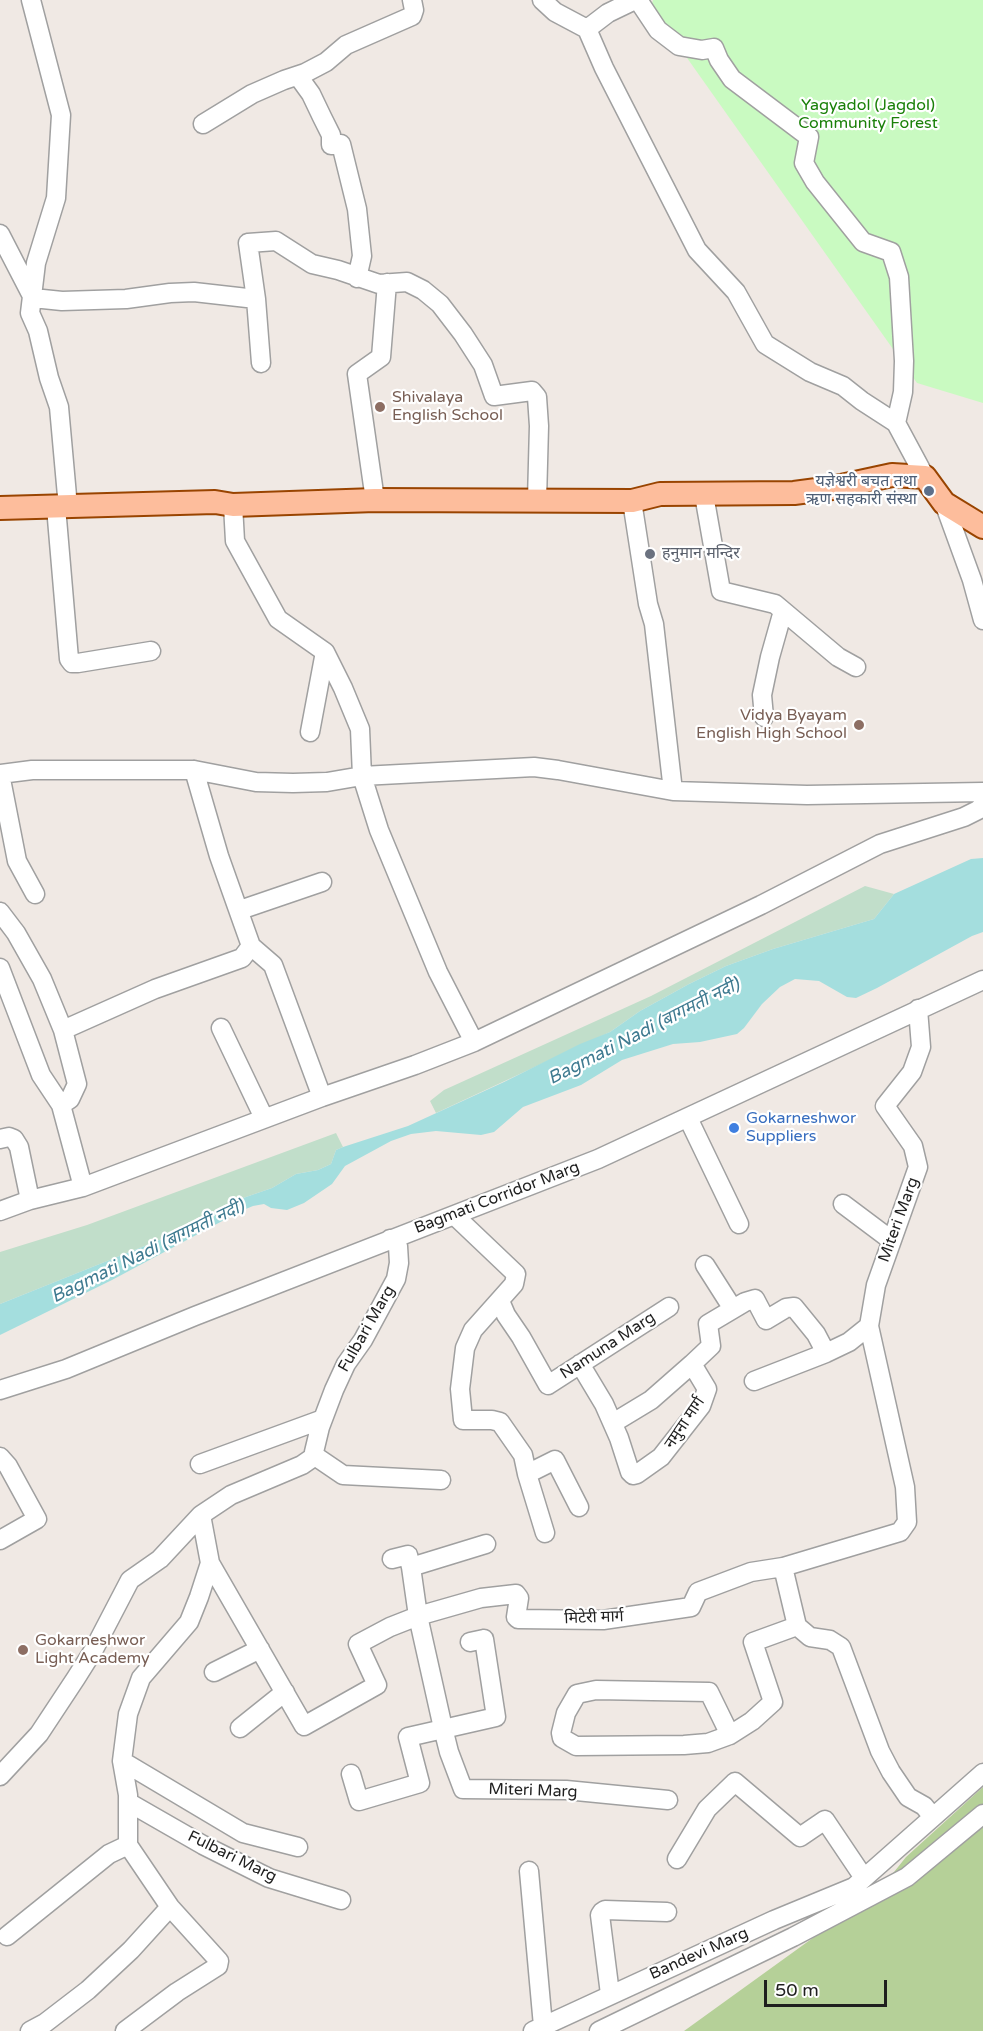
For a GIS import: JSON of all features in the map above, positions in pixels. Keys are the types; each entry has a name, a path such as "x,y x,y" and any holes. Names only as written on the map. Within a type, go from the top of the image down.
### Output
{"main road":[{"path":"0,508 215,502 233,505 375,500 632,501 660,494 794,493 832,488 892,475 925,477 945,503 983,527"}],"street":[{"path":"31,0 62,115 56,198 36,263 30,313 38,332 49,378 59,407 69,659 72,663 78,663 152,651"},
{"path":"203,124 252,94 326,63 346,45 412,16 414,10 412,0"},
{"path":"542,0 555,12 587,29 604,69 698,250 736,292 765,344 810,372 843,386 896,423 925,477"},
{"path":"587,29 608,13 636,0 658,30 679,46 702,50 714,48 732,79 809,137 804,163 815,182 863,242 891,252 899,277 904,361 903,392 896,423"},
{"path":"298,76 311,94 330,135 331,145 341,144 357,208 362,256 357,278"},
{"path":"0,234 33,298"},
{"path":"261,363 256,299 248,243 276,240 312,264 380,284 407,282 423,290 440,304 483,365 494,396 532,392 537,397 539,426 537,500"},
{"path":"375,500 357,374 381,357 387,284"},
{"path":"33,298 62,301 126,300 170,293 194,292 256,299"},
{"path":"704,495 721,591 775,604 838,657 856,667"},
{"path":"632,501 648,604 654,624 673,791"},
{"path":"945,503 972,580 983,620"},
{"path":"233,505 235,541 278,619 326,652 344,688 360,729 362,776 379,830 438,972 474,1042"},
{"path":"764,717 762,694 783,611"},
{"path":"310,732 326,652"},
{"path":"35,894 18,861 0,774 32,770 195,770 256,782 327,782 362,776 534,767 673,791 807,795 983,792"},
{"path":"195,770 219,856 251,946 273,965 322,1096"},
{"path":"0,1211 30,1200 83,1186 322,1096 415,1065 474,1042 761,905 880,844 964,817 978,810 983,804"},
{"path":"240,910 322,882"},
{"path":"0,912 16,933 42,979 63,1030 77,1084 70,1099 61,1105"},
{"path":"63,1030 155,988 242,958 251,946"},
{"path":"0,968 41,1075 61,1105 83,1186"},
{"name":"Bagmati Corridor Marg","path":"0,1390 66,1369 390,1239 598,1159 983,980"},
{"name":"Miteri Marg","path":"869,1326 876,1285 918,1167 913,1146 885,1106 912,1072 921,1047 918,1009"},
{"path":"221,1028 264,1118"},
{"path":"688,1118 739,1224"},
{"path":"0,1139 9,1137 14,1139 19,1147 30,1200"},
{"path":"843,1204 891,1240"},
{"path":"454,1216 516,1274 514,1284 473,1330 465,1348 461,1380 463,1420 500,1422 523,1455 545,1533"},
{"name":"Fulbari Marg","path":"315,1456 314,1452 323,1419 346,1364 363,1340 396,1279 399,1263 398,1246 390,1239"},
{"path":"705,1265 733,1309"},
{"path":"613,1423 651,1400 711,1346 708,1324 755,1299 766,1320 786,1308 794,1307 816,1334 826,1353"},
{"name":"Namuna Marg","path":"500,1301 547,1384 669,1307"},
{"path":"754,1381 849,1342 869,1326"},
{"name":"मिटेरी मार्ग","path":"418,1616 481,1598 516,1594 519,1598 516,1617 518,1619 603,1620 691,1607 698,1592 751,1572 783,1567 900,1532 907,1522 905,1488 869,1326"},
{"name":"नमुना मार्ग","path":"580,1364 604,1404 630,1472 633,1474 637,1474 662,1457 701,1406 707,1389 692,1365"},
{"path":"200,1464 323,1419"},
{"path":"0,1456 8,1466 37,1519 0,1540"},
{"path":"0,1776 39,1734 93,1651 130,1580 160,1559 201,1515 231,1495 302,1465 315,1456 343,1475 441,1480"},
{"path":"527,1474 555,1460 579,1507"},
{"path":"201,1515 210,1563 304,1726 377,1685 358,1644 390,1627 418,1616"},
{"path":"392,1559 408,1555 411,1568 486,1544"},
{"path":"125,2031 177,1992 218,1966 219,1961 170,1906 128,1845 128,1802 122,1761 128,1714 141,1678 189,1622 210,1563"},
{"path":"783,1567 797,1626 810,1637 830,1640 841,1647 880,1750 891,1772 908,1797 924,1806 933,1817"},
{"name":"Miteri Marg","path":"411,1568 418,1616 443,1728 463,1789 566,1790 668,1800"},
{"path":"730,1735 709,1692 607,1690 576,1694 566,1713 561,1733 562,1738 576,1746 684,1745 708,1743 730,1735 752,1721 773,1702 753,1642 797,1626"},
{"path":"351,1774 359,1801 420,1783 408,1737 496,1717 484,1639 470,1642"},
{"path":"214,1672 260,1649"},
{"path":"240,1728 285,1692"},
{"name":"Fulbari Marg","path":"122,1761 243,1833 298,1847"},
{"name":"Bandevi Marg","path":"538,2029 774,1920 854,1887 983,1773"},
{"path":"678,1859 706,1809 735,1782 800,1837 825,1820 864,1878"},
{"name":"Fulbari Marg","path":"128,1802 203,1845 269,1878 341,1900"},
{"path":"599,2031 793,1937 907,1877 983,1814"},
{"path":"7,1936 109,1854 128,1845"},
{"path":"529,1871 538,2029"},
{"path":"30,2031 45,2024 88,1990 131,1950 170,1906"},
{"path":"610,1994 600,1915 602,1912 605,1910 667,1912"}],"green space":[{"name":"Yagyadol (Jagdol) Community Forest","path":"653,0 983,0 983,403 917,383 651,7"},
{"path":"865,886 894,894 874,919 773,949 726,966 640,1011 610,1032 436,1113 430,1101 444,1090 651,996"},
{"path":"336,1133 343,1147 336,1150 331,1164 318,1170 296,1174 272,1188 243,1198 172,1235 0,1304 0,1252 87,1225"},
{"path":"983,1787 983,2031 684,2031 853,1909"}],"water":[{"name":"Bagmati Nadi (बागमती नदी)","path":"983,858 983,932 877,988 856,998 847,997 819,981 795,979 780,987 762,1004 737,1034 700,1042 673,1044 622,1060 581,1085 523,1107 494,1132 481,1135 436,1131 411,1134 391,1141 345,1166 332,1184 304,1203 287,1210 271,1208 264,1204 241,1211 112,1280 0,1335 0,1304 172,1235 243,1198 272,1188 296,1174 318,1170 331,1164 336,1150 408,1126 610,1032 640,1011 726,966 773,949 874,919 894,894 971,859"}],"place":[{"name":"Shivalaya English School","path":"380,407"},
{"name":"यज्ञेश्वरी बचत तथा ऋण सहकारी संस्था","path":"929,491"},
{"name":"हनुमान मन्दिर","path":"650,554"},
{"name":"Vidya Byayam English High School","path":"859,725"},
{"name":"Gokarneshwor Suppliers","path":"734,1128"},
{"name":"Gokarneshwor Light Academy","path":"23,1650"}]}
